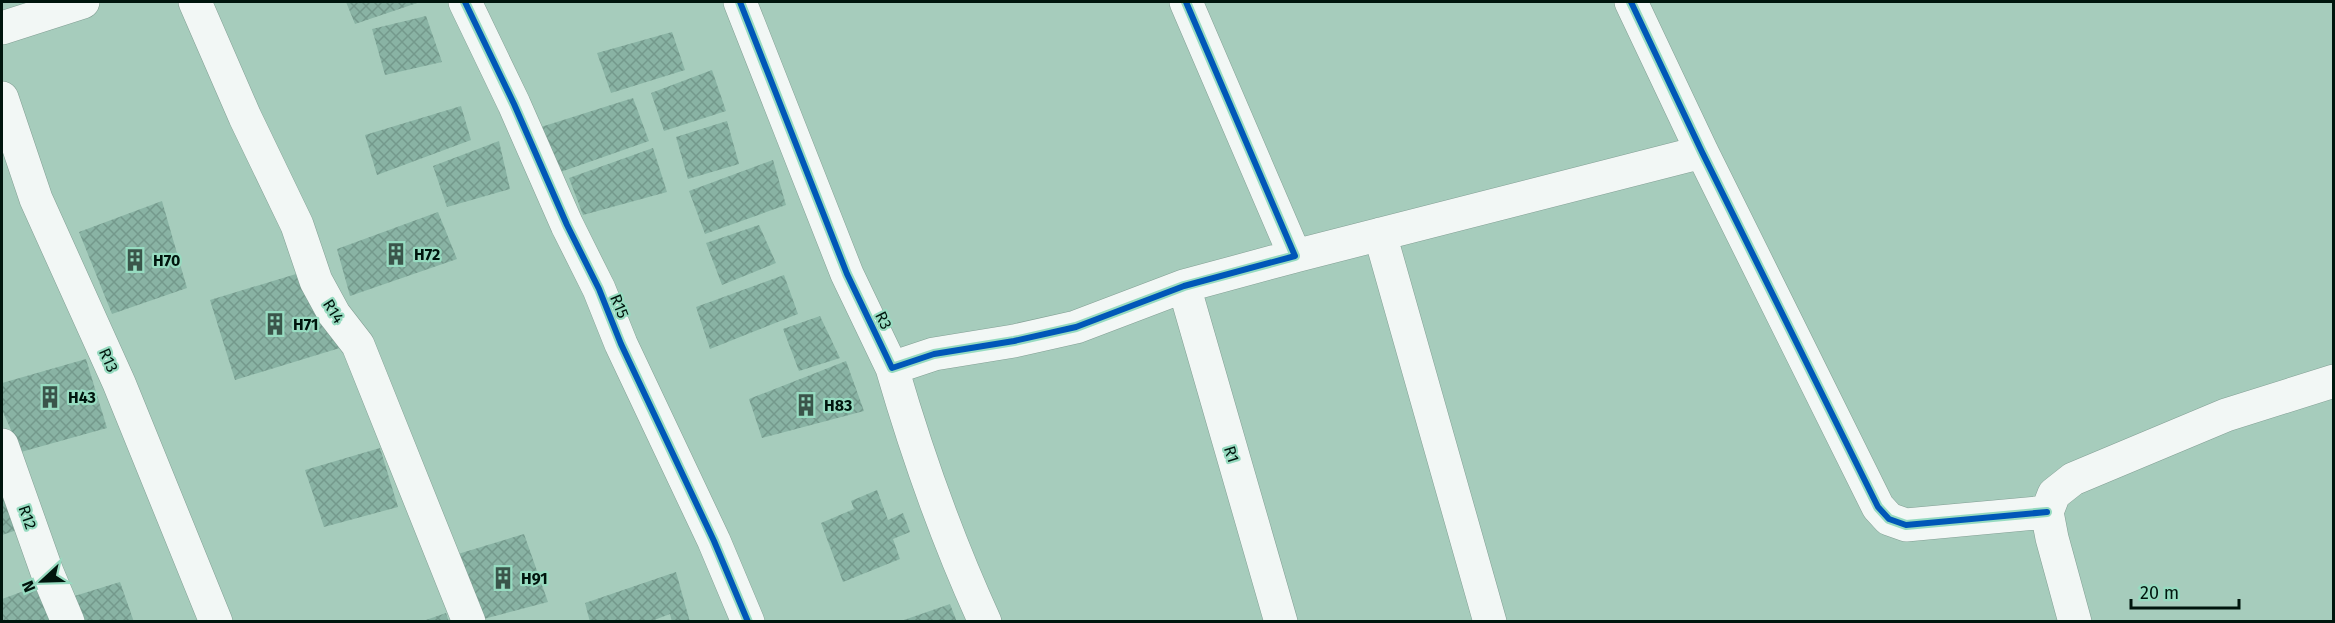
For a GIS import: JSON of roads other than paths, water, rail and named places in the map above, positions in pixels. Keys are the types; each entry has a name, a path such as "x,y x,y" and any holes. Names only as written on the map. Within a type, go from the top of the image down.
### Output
{"street":[{"path":"2,28 82,2"},
{"name":"R14","path":"195,2 245,117 297,225 316,281 334,314 358,345 469,621"},
{"name":"R15","path":"465,2 599,290 625,353 714,541 748,621"},
{"name":"R3","path":"740,2 847,274 892,368"},
{"path":"1186,2 1295,256"},
{"path":"1631,2 1702,152 1878,507 1889,519 1906,525 2047,512"},
{"name":"R13","path":"2,98 36,199 119,383 216,621"},
{"path":"985,621 962,572 910,433 892,368 934,354 1014,341 1076,327 1184,286 1702,152"},
{"path":"1380,234 1490,621"},
{"name":"R1","path":"1184,286 1281,621"},
{"path":"2075,621 2047,512 2054,494 2073,479 2226,415 2334,381"},
{"name":"R12","path":"2,445 47,572 68,621"}],"place":[{"name":"H72","path":"396,254"},
{"name":"H70","path":"135,260"},
{"name":"H71","path":"275,324"},
{"name":"H43","path":"50,397"},
{"name":"H83","path":"806,405"},
{"name":"H91","path":"503,578"}]}
